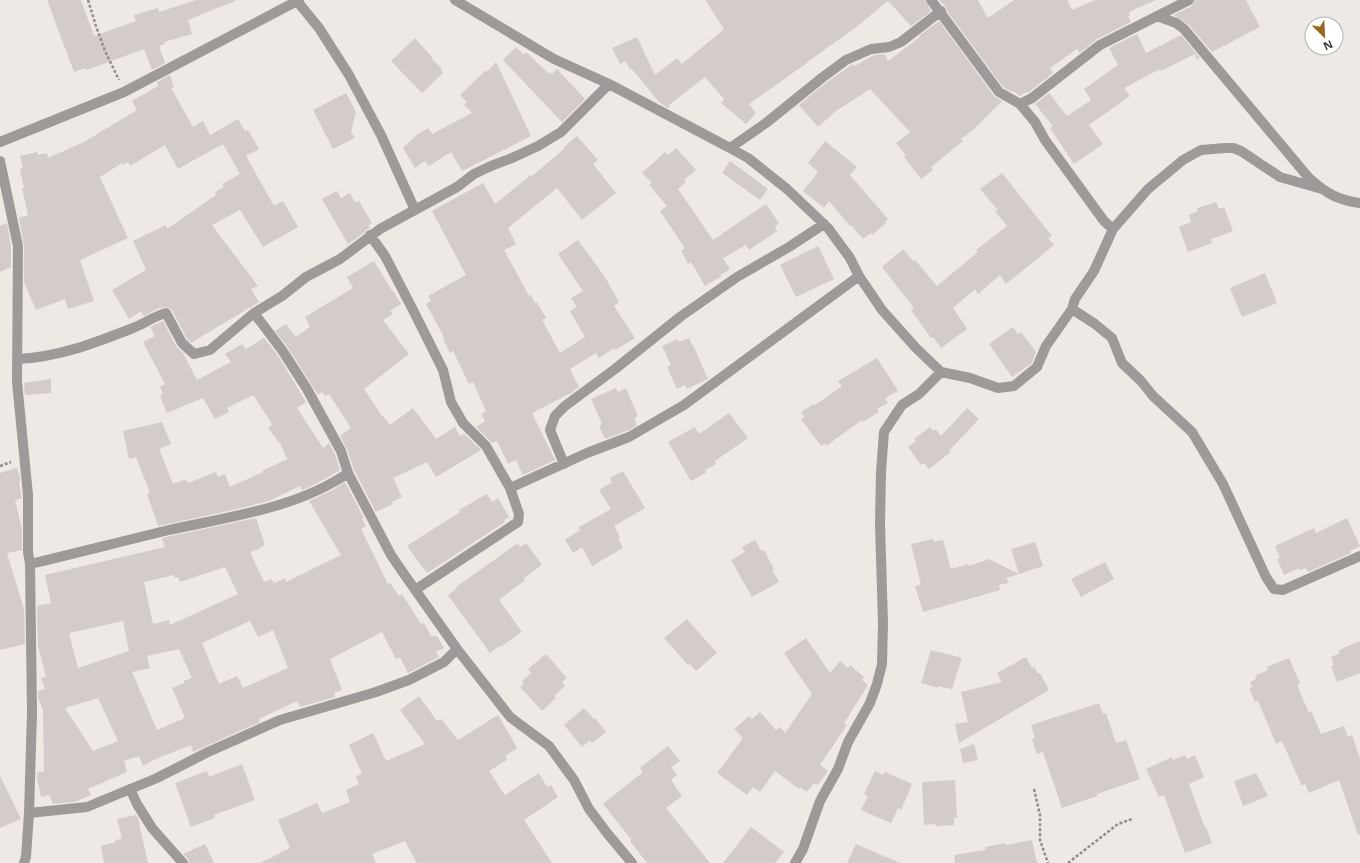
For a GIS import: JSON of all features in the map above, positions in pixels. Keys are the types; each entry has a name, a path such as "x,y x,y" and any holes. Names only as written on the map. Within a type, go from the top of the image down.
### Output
{"street":[{"path":"0,142 124,92 298,0 319,28 349,75 381,135 415,210"},
{"path":"455,0 554,59 609,84 748,158 788,189 824,224 850,258 859,276 882,310 916,348 941,372 970,378 998,388 1014,386 1037,367 1046,346 1072,308 1075,299 1094,271 1113,229 1148,189 1183,160 1201,150 1233,148 1241,151 1280,177 1322,189"},
{"path":"931,0 941,11 999,92 1020,104 1035,122 1057,158 1104,221 1113,229"},
{"path":"1020,104 1032,98 1100,45 1189,0"},
{"path":"730,148 766,123 823,76 846,60 871,50 889,47 901,42 941,11"},
{"path":"1157,16 1176,23 1184,29 1309,178 1330,195 1360,203"},
{"path":"18,359 33,359 85,347 140,326 166,313 182,343 194,354 210,350 254,313 282,296 306,277 340,259 370,235 457,187 474,174 538,146 561,132 609,84"},
{"path":"0,161 18,246 17,382 28,495 32,712 29,813 26,857 24,863"},
{"path":"564,464 550,430 555,416 564,406 680,317 737,277 824,224"},
{"path":"370,235 385,256 443,370 451,402 463,423 486,446 510,488 519,514 518,522 415,590"},
{"path":"510,488 586,453 629,437 684,405 859,276"},
{"path":"1072,308 1112,338 1122,363 1141,381 1153,396 1192,432 1223,484 1266,577 1274,589 1283,590 1360,556"},
{"path":"254,313 282,350 307,390 341,451 348,473 391,555 415,590 456,649 510,717 549,746 574,780 589,809 632,863"},
{"path":"795,863 820,802 838,768 848,742 870,703 882,664 883,624 880,523 881,472 884,432 902,405 919,394 941,372"},
{"path":"30,564 127,540 282,505 335,483 348,473"},
{"path":"29,813 87,807 158,778 208,752 280,720 376,692 409,680 444,662 456,649"},
{"path":"130,789 137,804 152,828 183,863"}],"path":[{"path":"88,0 105,51 124,92"},
{"path":"1034,789 1040,815 1040,840 1048,863"},
{"path":"1068,863 1118,824 1132,819"}],"building":[{"path":"47,0 81,0 94,36 136,21 134,15 158,8 159,12 196,0 235,1 188,20 192,34 164,42 165,44 159,46 165,63 152,70 144,49 87,70 86,68 74,72"},
{"path":"705,0 925,0 931,11 911,26 888,1 855,28 749,104 756,113 746,124 721,103 724,99 705,77 669,105 670,107 668,108 660,103 632,69 630,70 626,61 620,64 612,48 637,37 655,75 677,58 682,64 724,29"},
{"path":"939,0 978,0 988,18 1014,0 1067,0 1072,10 1095,0 1156,0 1129,12 1130,15 1128,16 1131,22 1097,39 1080,53 1077,49 1050,68 1053,73 1029,92 1026,92 1020,96 1003,87 947,11 946,7"},
{"path":"1195,0 1246,0 1260,27 1212,52 1189,25 1174,15 1192,6"},
{"path":"939,21 994,96 1002,101 973,130 961,139 963,141 931,167 933,170 921,179 904,157 906,156 896,143 910,132 870,89 836,111 818,127 799,105 827,82 853,64 855,66 874,55 884,54 888,61"},
{"path":"1137,34 1146,53 1181,35 1200,58 1197,60 1195,54 1161,71 1160,69 1124,88 1130,96 1089,125 1103,144 1074,164 1050,128 1053,126 1035,104 1049,93 1067,116 1091,100 1084,89 1118,65 1109,48"},
{"path":"415,38 442,69 441,70 443,73 422,93 391,61"},
{"path":"516,47 524,55 526,52 549,74 550,72 552,74 557,69 585,99 562,122 503,60"},
{"path":"496,62 531,136 462,171 451,152 429,166 425,161 415,168 403,148 418,134 428,128 432,134 472,113 464,105 467,102 460,95 486,70 487,72"},
{"path":"170,75 174,87 171,88 193,127 203,121 210,135 238,119 245,131 248,130 259,149 246,156 274,206 283,201 298,227 263,247 240,210 212,225 258,286 251,289 259,302 191,343 187,339 172,310 167,307 159,308 144,316 141,311 129,319 112,290 146,270 133,241 166,225 167,229 216,195 215,192 224,187 222,184 240,174 223,144 178,169 165,145 130,166 128,162 123,165 122,163 100,177 128,238 80,260 94,301 68,309 65,299 36,310 24,282 24,246 19,218 28,215 22,188 24,188 20,169 23,168 20,156 37,152 38,155 47,153 48,158 84,142 137,110 132,101 158,86 157,82"},
{"path":"346,93 356,112 351,132 355,138 333,149 313,110"},
{"path":"577,136 598,160 593,164 616,193 582,220 557,188 508,228 516,244 504,250 529,296 531,295 535,303 537,302 546,318 542,320 560,353 585,337 570,311 577,307 571,298 583,291 558,254 578,240 605,277 619,302 614,306 635,338 615,350 614,348 599,358 596,353 570,369 579,387 571,393 532,413 555,460 523,475 516,460 508,464 497,441 492,443 476,427 485,421 481,414 486,411 473,382 469,384 453,351 450,353 443,338 444,337 426,304 431,301 428,296 466,275 432,211 483,183 495,204 531,175 532,176"},
{"path":"825,141 857,167 850,175 888,219 885,222 886,223 872,235 871,233 863,239 829,201 824,208 803,191 818,172 808,163"},
{"path":"676,148 696,170 684,180 686,182 678,189 713,240 766,204 779,223 775,227 777,231 749,250 746,245 723,258 730,269 720,275 722,276 705,286 691,262 688,264 681,250 685,248 660,211 667,206 649,185 652,183 642,173 665,152 668,155"},
{"path":"730,161 768,189 760,200 722,173"},
{"path":"1002,173 1052,236 1048,238 1054,245 1006,284 1000,275 978,294 975,289 953,308 967,329 941,348 933,337 931,338 911,310 914,308 882,267 903,249 913,261 915,260 937,286 978,252 976,250 1007,226 995,211 998,210 980,189"},
{"path":"337,191 341,198 350,193 355,202 359,201 372,223 368,226 370,228 348,244 322,199"},
{"path":"1216,202 1219,209 1224,207 1233,231 1211,239 1212,243 1188,252 1179,227 1191,222 1189,215 1198,211 1197,208"},
{"path":"7,223 11,247 11,267 0,272 0,226"},
{"path":"818,246 834,279 796,297 780,265"},
{"path":"374,261 401,304 390,311 393,314 383,320 409,354 364,389 382,416 390,425 413,408 436,439 455,427 460,436 464,434 481,450 436,477 427,462 393,478 402,497 392,502 393,504 376,512 354,470 347,449 340,436 351,428 329,394 325,396 322,392 318,395 287,346 275,331 286,324 296,337 310,327 305,317 353,288 347,277"},
{"path":"1265,273 1277,303 1242,317 1230,288"},
{"path":"163,321 176,346 183,353 197,380 231,362 225,354 242,344 246,349 264,338 277,354 306,402 297,408 323,448 329,443 335,454 340,470 305,489 302,490 300,486 269,501 158,526 147,494 150,493 136,457 129,459 123,431 162,422 171,444 159,449 173,484 186,479 188,483 216,472 218,477 225,474 230,487 287,459 281,445 268,428 272,425 271,422 253,395 227,408 229,412 215,419 203,398 167,413 160,396 163,394 160,387 165,384 143,342 155,336 150,327"},
{"path":"1013,327 1018,334 1021,332 1036,352 1032,363 1012,377 989,344"},
{"path":"689,338 708,379 687,389 685,385 677,389 667,367 671,365 662,346 678,339 679,342"},
{"path":"877,358 898,391 885,398 888,403 877,409 879,412 863,422 862,420 826,446 825,443 821,446 801,419 804,417 801,412 814,404 815,405 842,386 838,381"},
{"path":"51,379 51,393 25,395 24,383"},
{"path":"616,388 618,392 626,388 638,416 634,418 637,425 629,430 605,439 599,426 602,424 591,399"},
{"path":"967,408 979,419 949,451 951,452 929,469 924,463 921,465 908,447 916,441 914,439 930,427 933,431 936,429 941,436"},
{"path":"729,413 748,438 715,461 716,464 705,470 707,472 691,481 668,442 695,427 699,434"},
{"path":"17,468 20,476 19,483 22,498 15,500 22,529 22,550 7,553 24,609 25,644 0,650 0,473"},
{"path":"623,471 645,508 614,526 620,537 618,538 623,548 592,566 582,547 573,553 565,540 580,530 579,527 611,509 599,490 612,482 610,478"},
{"path":"345,482 364,518 362,519 366,526 361,529 388,584 390,583 399,596 402,594 421,624 424,623 431,636 437,636 444,648 436,652 439,657 408,673 400,657 396,659 382,632 330,659 342,690 334,693 335,697 300,707 297,701 259,719 260,722 193,752 191,745 158,758 143,766 139,756 124,761 127,772 88,789 91,795 75,802 53,804 49,795 41,797 37,773 44,771 43,710 38,698 38,691 45,689 41,678 46,677 38,646 37,606 51,603 45,575 165,547 162,538 256,518 265,545 250,552 264,582 271,579 274,583 285,578 286,582 341,555 309,501 331,491","holes":["225,567 238,594 170,625 169,620 153,624 144,582 174,575 175,578 178,577 180,582","123,621 129,651 78,668 69,633","250,621 258,637 273,630 288,668 243,688 237,676 219,684 202,643","179,649 192,678 172,688 185,718 157,730 132,672 150,668 147,656","98,698 118,741 93,751 65,708"]},
{"path":"487,494 492,502 498,498 509,517 504,520 505,522 427,573 407,546 460,512 459,510"},
{"path":"1347,518 1360,546 1350,551 1351,553 1308,572 1306,568 1300,570 1299,568 1284,575 1277,559 1280,558 1275,546 1314,528 1316,533"},
{"path":"933,539 934,542 943,540 951,569 968,564 969,566 989,559 1019,574 1007,578 1008,583 999,585 1000,590 923,612 915,586 921,585 911,544"},
{"path":"755,540 761,551 764,550 774,569 772,570 779,582 752,597 731,560 745,552 742,547"},
{"path":"1035,542 1043,566 1019,574 1011,549"},
{"path":"518,543 520,547 526,543 542,565 524,578 525,580 499,600 522,632 490,653 448,595 457,588 456,587"},
{"path":"1105,562 1114,579 1081,597 1071,579"},
{"path":"687,619 717,653 696,671 690,664 688,665 664,638"},
{"path":"806,638 830,673 840,661 848,668 850,665 864,677 862,680 868,685 844,723 847,725 820,765 828,771 818,785 814,783 807,792 800,787 799,789 775,771 760,792 753,787 747,795 717,773 743,738 734,729 749,716 752,719 760,712 776,730 780,727 785,733 812,694 784,653"},
{"path":"1360,641 1360,673 1337,682 1331,666 1334,665 1331,657 1340,653 1339,650"},
{"path":"931,650 962,658 952,689 938,686 938,688 921,683"},
{"path":"546,654 567,678 562,682 565,686 554,696 556,698 542,711 520,687 524,684 522,681 531,673 528,669"},
{"path":"1026,657 1032,668 1034,667 1038,674 1040,673 1049,690 959,743 955,724 968,722 961,692 1002,682 997,673"},
{"path":"1289,658 1300,683 1297,685 1309,713 1311,711 1321,734 1344,726 1348,737 1352,735 1360,758 1360,835 1358,835 1339,780 1309,793 1305,784 1302,786 1282,741 1276,744 1258,701 1255,702 1249,688 1252,687 1250,682 1256,679 1255,676 1268,670 1267,667"},
{"path":"419,696 437,721 441,719 458,740 498,715 517,748 505,756 507,760 489,771 505,795 539,773 547,787 551,785 558,797 524,820 552,863 417,863 405,841 372,854 376,863 260,863 290,848 278,820 317,803 322,813 350,802 346,790 359,784 356,776 362,774 349,745 373,733 386,761 425,744 400,710"},
{"path":"1099,703 1103,714 1106,713 1116,743 1126,740 1140,779 1062,808 1043,752 1037,754 1032,739 1035,738 1031,725"},
{"path":"584,708 594,719 595,718 606,732 592,743 590,740 582,747 564,725"},
{"path":"974,744 978,760 963,763 960,749"},
{"path":"668,746 680,761 671,767 677,775 671,780 682,796 666,808 710,863 647,863 630,841 631,839 603,804 643,772 640,768"},
{"path":"1185,755 1187,759 1195,755 1204,777 1189,784 1212,843 1185,853 1164,795 1159,797 1146,769 1172,757 1173,760"},
{"path":"242,764 255,800 214,815 215,818 191,827 175,783 207,771 209,777"},
{"path":"875,771 883,775 885,772 912,784 901,810 898,808 891,823 861,810 868,796 864,794"},
{"path":"1256,773 1268,796 1243,806 1234,781"},
{"path":"0,776 21,819 0,828"},
{"path":"955,780 957,818 954,818 954,825 924,825 922,782"},
{"path":"136,815 138,818 148,863 104,863 101,846 116,842 115,840 122,839 117,819"},
{"path":"751,827 784,852 775,863 723,863"},
{"path":"1032,840 1037,863 955,863 954,855 986,850 985,847 1005,843 1006,845"},
{"path":"205,844 214,863 189,863 188,859 183,854"},
{"path":"856,844 900,863 847,863"}]}
